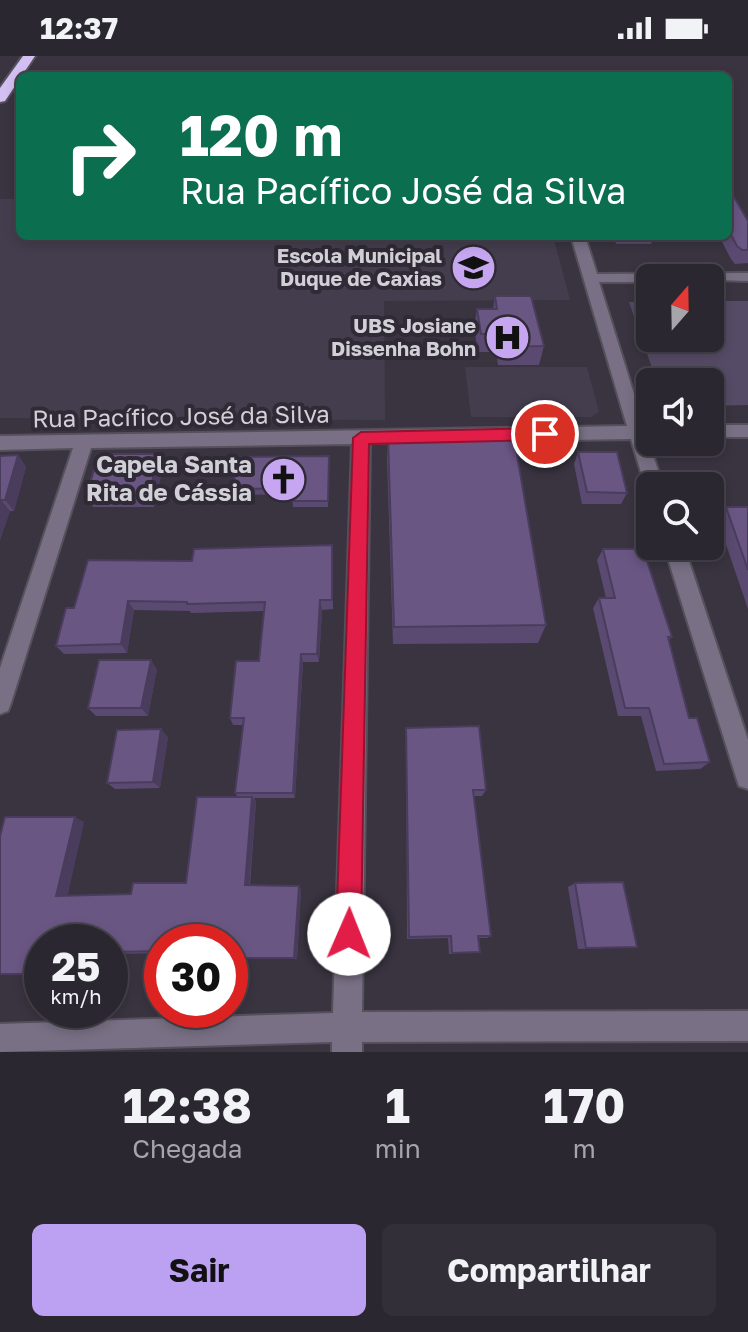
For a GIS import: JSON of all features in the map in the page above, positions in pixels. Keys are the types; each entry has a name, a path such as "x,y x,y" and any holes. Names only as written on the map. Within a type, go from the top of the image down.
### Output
{"highway":[{"path":"0,98 16,75"}],"street":[{"path":"579,240 636,408"},
{"path":"593,278 748,277"},
{"path":"724,431 748,431"},
{"name":"Rua Pacífico José da Silva","path":"0,443 636,432"},
{"path":"346,1040 361,438"},
{"path":"0,703 84,442"},
{"path":"678,560 748,777"},
{"path":"0,1039 346,1040 748,1026"}],"shaded area":[{"path":"0,199 16,199 16,240 554,240 570,300 384,301 385,420 0,418"},
{"path":"724,301 748,301 748,405 724,406 724,368 652,368 646,352 724,352"},
{"path":"629,302 636,302 636,322"},
{"path":"465,367 587,367 599,412 591,417 471,417"}],"building":[{"path":"732,194 748,221 748,250 737,246 732,237"},
{"path":"495,296 531,296 544,346 501,347 499,334 481,334 477,309 497,309"},
{"path":"388,437 514,437 546,625 394,627"},
{"path":"578,452 617,452 627,493 587,492"},
{"path":"99,454 158,454 149,496 86,496"},
{"path":"18,455 5,500 0,503 0,456"},
{"name":"Capela Santa Rita de Cássia","path":"329,456 328,501 292,501 293,488 233,489 237,457"},
{"path":"726,507 748,507 748,570"},
{"path":"332,545 332,600 320,600 317,654 301,654 293,793 235,793 244,718 230,718 236,661 259,661 265,602 187,604 128,601 121,644 56,646 66,608 74,608 88,560 192,561 194,549"},
{"path":"603,549 636,549 636,560 647,560 672,637 668,637 689,718 697,718 710,762 664,764 649,708 625,708 599,598 615,598"},
{"path":"99,660 151,660 141,708 88,708"},
{"path":"479,726 486,790 473,790 491,936 478,936 480,952 452,953 451,936 409,937 406,728"},
{"path":"161,729 153,782 107,783 117,730"},
{"path":"197,797 252,797 245,885 299,886 294,958 248,958 248,924 144,924 144,951 128,952 128,924 24,924 24,974 0,974 0,836 5,817 75,817 56,896 131,894 133,883 186,883"},
{"path":"623,882 637,947 586,948 575,883"}],"place":[{"name":"Escola Municipal Duque de Caxias","path":"473,268"},
{"name":"UBS Josiane Dissenha Bohn","path":"507,338"},
{"name":"Capela Santa Rita de Cássia","path":"283,479"}],"route":[{"path":"349,934 361,438 545,434"}]}
